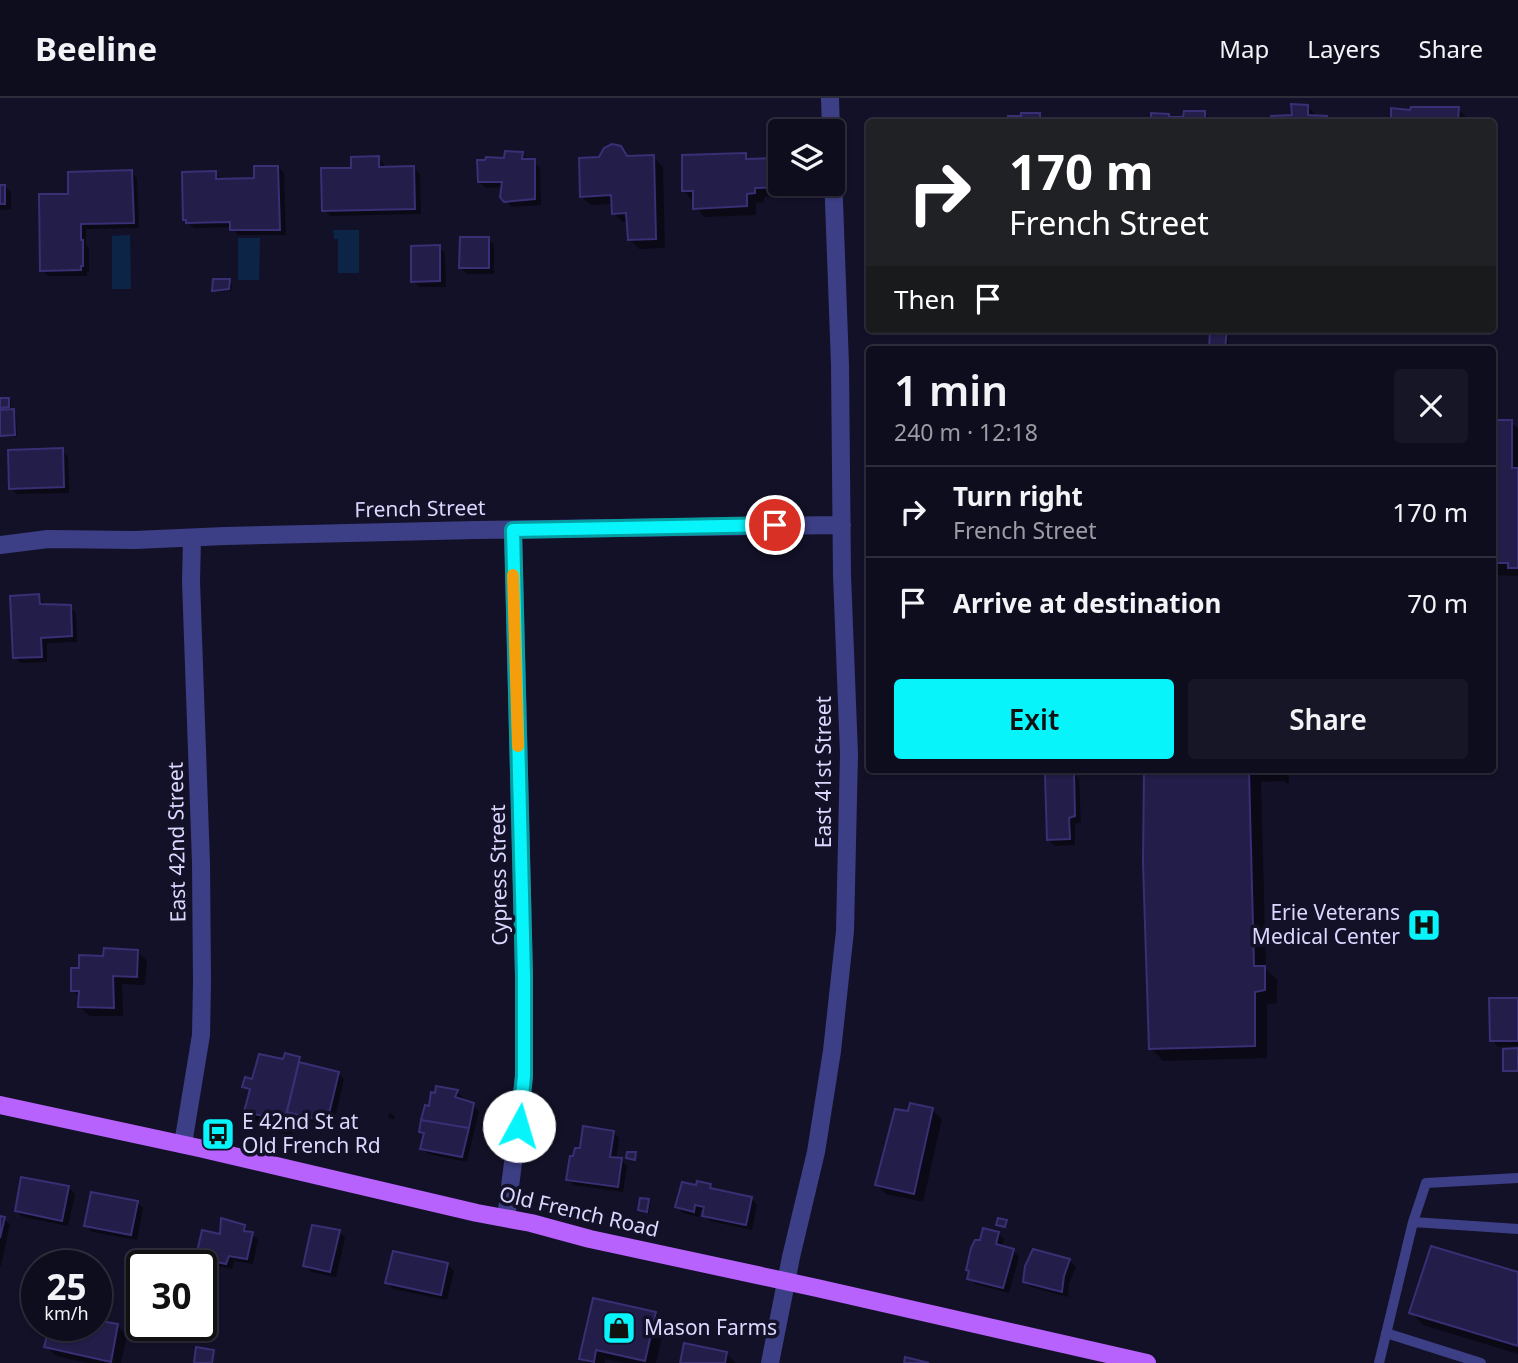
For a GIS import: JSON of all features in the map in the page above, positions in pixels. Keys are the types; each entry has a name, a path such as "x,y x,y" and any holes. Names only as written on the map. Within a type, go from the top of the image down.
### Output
{"main road":[{"name":"Old French Road","path":"0,1105 183,1144 1147,1363"}],"street":[{"path":"830,98 831,119"},
{"name":"East 41st Street","path":"771,1363 786,1281 816,1152 832,1051 845,931 849,754 834,196"},
{"name":"French Street","path":"0,545 48,539 135,540 842,525"},
{"name":"Cypress Street","path":"506,1218 524,1076 513,530"},
{"name":"East 42nd Street","path":"183,1144 201,1035 202,982 192,538"}],"lane":[{"path":"1379,1363 1413,1222 1426,1183 1518,1178"},
{"path":"1413,1222 1518,1229"},
{"path":"1386,1333 1481,1363"}],"water":[{"path":"333,230 359,230 359,273 338,273 338,239 334,239"},
{"path":"130,235 131,289 112,289 112,236"},
{"path":"238,238 260,238 259,280 238,280"}],"building":[{"path":"1291,104 1308,105 1308,115 1327,116 1327,119 1271,119 1271,116 1292,115"},
{"path":"1411,107 1459,107 1458,119 1391,119 1391,108 1410,110"},
{"path":"1184,111 1205,111 1205,119 1150,119 1151,113 1183,117"},
{"path":"1021,113 1040,113 1040,119 1008,119 1008,116 1021,116"},
{"path":"612,144 621,146 627,156 654,155 656,239 628,240 626,213 612,214 611,195 580,197 579,158 599,157 604,148"},
{"path":"505,151 523,152 522,159 535,159 535,199 504,202 500,197 502,182 478,182 477,160 485,160 486,157 504,158"},
{"path":"746,153 746,159 768,158 768,187 755,188 755,193 747,194 747,206 693,209 693,191 682,191 682,155"},
{"path":"379,156 379,167 414,166 415,209 322,211 321,168 351,168 351,157"},
{"path":"254,166 278,166 280,230 230,230 230,222 186,223 186,220 183,220 182,172 216,171 216,179 254,178"},
{"path":"132,170 134,223 81,224 81,270 40,271 39,194 68,194 68,172"},
{"path":"0,185 5,185 5,204 0,204"},
{"path":"460,237 489,237 489,268 459,268"},
{"path":"440,245 440,281 411,282 411,246"},
{"path":"213,279 230,279 229,289 212,291"},
{"path":"1210,333 1227,333 1225,346 1209,346"},
{"path":"0,398 9,398 9,407 0,408"},
{"path":"14,409 15,435 0,436 0,410"},
{"path":"1496,420 1512,420 1512,468 1518,468 1518,568 1508,568 1508,563 1496,563"},
{"path":"63,448 64,487 9,489 8,450"},
{"path":"39,594 40,604 71,605 72,636 41,638 42,657 13,658 10,596"},
{"path":"1045,773 1074,773 1075,816 1069,818 1070,839 1047,840"},
{"path":"1144,773 1249,773 1254,966 1265,966 1265,990 1255,992 1255,1046 1149,1049 1143,863"},
{"path":"104,948 138,950 137,977 113,976 114,1008 78,1007 79,991 71,991 71,968 79,968 79,955 103,956"},
{"path":"1489,998 1518,998 1518,1041 1490,1041"},
{"path":"1518,1048 1518,1071 1503,1071 1503,1049"},
{"path":"285,1053 300,1057 283,1127 268,1124 270,1117 244,1112 250,1089 242,1087 245,1077 252,1079 259,1054 283,1059"},
{"path":"299,1062 339,1072 327,1122 287,1112"},
{"path":"436,1086 458,1090 455,1097 474,1103 469,1128 421,1120 425,1105 429,1106 431,1092 435,1093"},
{"path":"910,1103 933,1108 914,1194 875,1185 895,1109 908,1111"},
{"path":"421,1120 469,1128 462,1157 420,1149 424,1133 419,1132"},
{"path":"583,1126 614,1131 610,1157 622,1158 618,1187 566,1180 570,1156 573,1156 575,1148 580,1148"},
{"path":"627,1152 636,1152 635,1160 626,1158"},
{"path":"21,1177 69,1186 62,1221 15,1211"},
{"path":"697,1181 711,1184 710,1188 752,1197 746,1225 702,1216 704,1207 695,1205 694,1212 675,1207 682,1182 696,1185"},
{"path":"91,1192 138,1201 131,1235 84,1226"},
{"path":"640,1198 649,1199 647,1212 638,1210"},
{"path":"0,1216 5,1217 0,1238"},
{"path":"221,1218 245,1225 244,1231 253,1232 247,1259 229,1256 226,1264 217,1262 217,1250 197,1250 202,1230 220,1234"},
{"path":"998,1218 1007,1220 1005,1227 996,1225"},
{"path":"312,1225 340,1230 330,1272 303,1266"},
{"path":"983,1228 999,1232 996,1244 1014,1249 1003,1288 967,1279 969,1271 966,1270 971,1248 975,1240 980,1240"},
{"path":"1431,1246 1518,1272 1518,1346 1409,1313"},
{"path":"1033,1249 1070,1259 1062,1292 1023,1282 1025,1266"},
{"path":"393,1251 448,1263 441,1295 385,1283"},
{"path":"593,1298 656,1312 645,1361 596,1350 594,1362 579,1359"},
{"path":"112,1323 118,1324 111,1362 44,1347 46,1341 112,1341"},
{"path":"684,1343 727,1352 725,1363 680,1363"},
{"path":"196,1347 214,1350 212,1363 194,1363"},
{"path":"905,1357 929,1363 904,1363"}],"slow traffic":[{"path":"513,575 518,746"}],"place":[{"name":"Erie Veterans Medical Center","path":"1424,925"},
{"name":"E 42nd St at Old French Rd","path":"218,1134"},
{"name":"Mason Farms","path":"619,1328"}],"route":[{"path":"519,1126 524,1076 524,976 513,530 775,525"}]}
